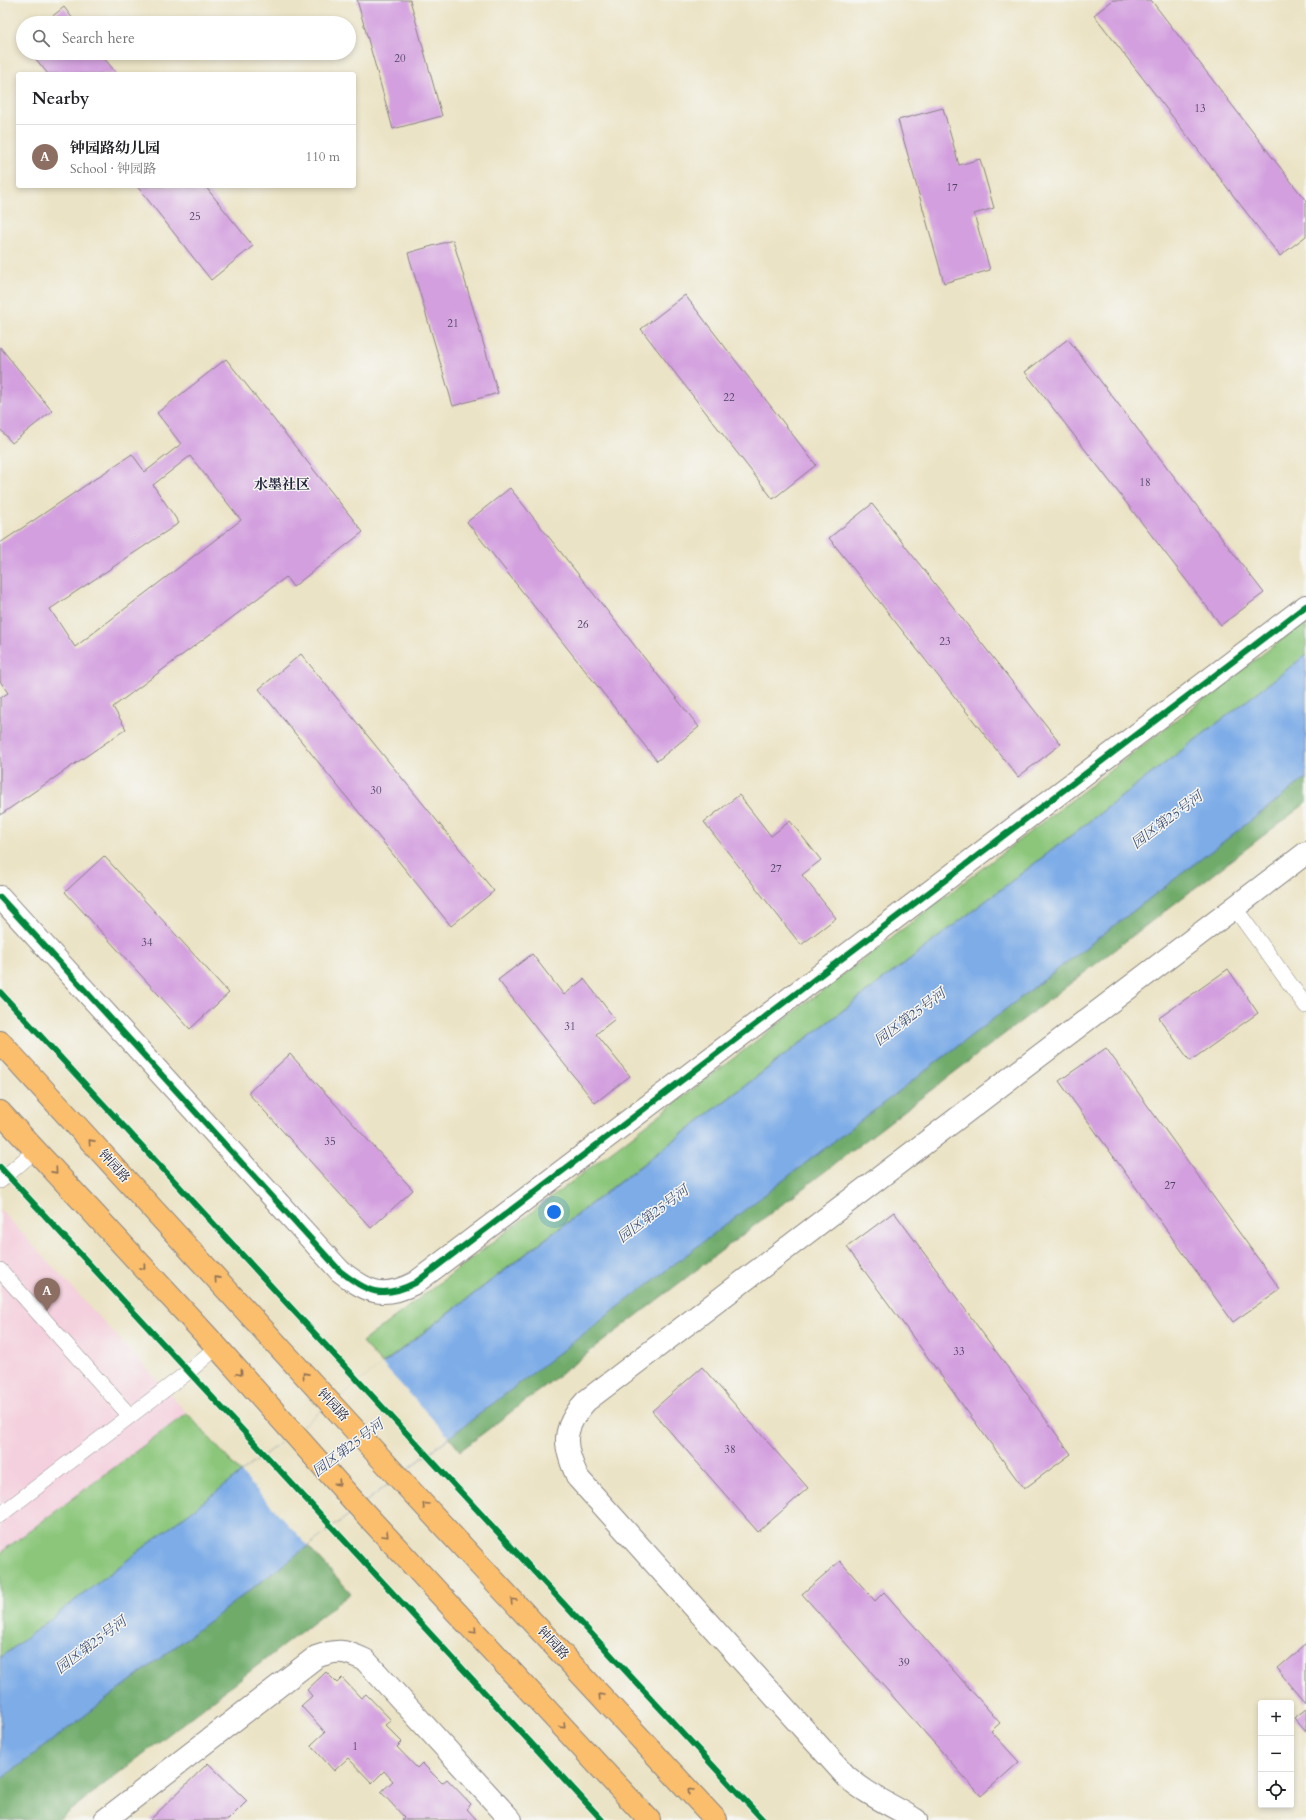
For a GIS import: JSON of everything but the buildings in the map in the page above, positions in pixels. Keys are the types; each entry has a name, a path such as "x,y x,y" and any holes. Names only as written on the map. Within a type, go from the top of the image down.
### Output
{"main road":[{"name":"钟园路","path":"0,1042 716,1820"},
{"path":"0,1112 217,1347 359,1507 649,1820"}],"street":[{"path":"0,898 340,1270 360,1286 380,1293 399,1291 421,1278 1306,606"},
{"path":"916,1820 872,1796 857,1786 846,1776 578,1478 568,1454 566,1443 568,1430 575,1414 586,1401 1306,852"},
{"path":"105,1820 316,1657 332,1651 349,1652 365,1660 511,1820"}],"lane":[{"path":"1234,907 1306,1006"},
{"path":"0,1181 36,1150"},
{"path":"0,1270 130,1416"},
{"path":"0,1515 130,1416 217,1347"}],"shaded area":[{"path":"0,1209 187,1413 0,1553"}],"green space":[{"path":"1306,621 1306,655 382,1364 362,1342"},
{"path":"1306,778 1306,803 460,1451 449,1437"},
{"path":"187,1413 241,1473 0,1658 0,1553"},
{"path":"308,1546 351,1593 58,1820 0,1820 0,1780"}],"water":[{"name":"园区第25号河","path":"1306,655 1306,778 308,1546 0,1780 0,1658"}],"pier":[{"path":"382,1364 449,1437 308,1546 241,1473"}],"cycle path":[{"path":"0,897 340,1271 367,1289 384,1292 393,1291 415,1283 1306,606"},
{"path":"0,992 763,1820"},
{"path":"0,1167 602,1820"}],"place":[{"name":"钟园路幼儿园","path":"47,1311"}],"district":[{"name":"水墨社区","path":"282,484"}]}
